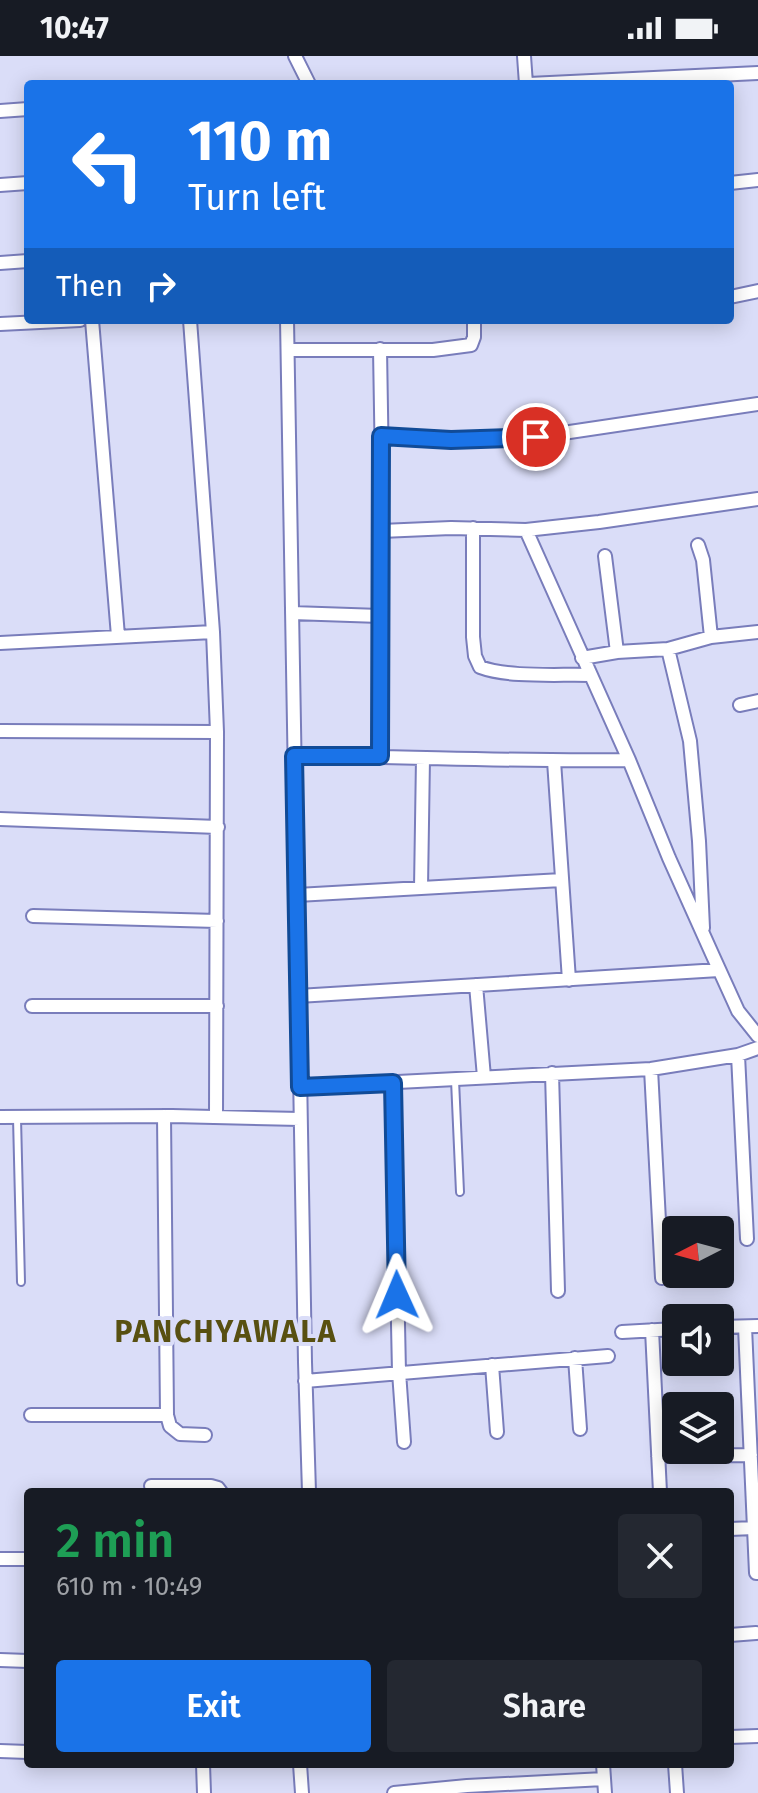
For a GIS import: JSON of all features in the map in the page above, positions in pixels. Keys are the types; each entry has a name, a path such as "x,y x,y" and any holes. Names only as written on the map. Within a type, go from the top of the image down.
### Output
{"street":[{"path":"295,56 307,80"},
{"path":"524,56 527,80"},
{"path":"633,80 758,73"},
{"path":"0,111 24,109"},
{"path":"734,183 758,180"},
{"path":"0,185 24,183"},
{"path":"0,263 24,261"},
{"path":"734,296 758,291"},
{"path":"0,324 24,323"},
{"path":"92,324 118,636"},
{"path":"190,324 213,632 217,732 216,1117"},
{"path":"287,324 309,1488"},
{"path":"288,350 433,350 471,345 474,324"},
{"path":"380,349 380,756"},
{"path":"381,436 451,440 536,437 758,404"},
{"path":"381,531 526,530 758,499"},
{"path":"473,528 473,637 480,667 516,673 590,675"},
{"path":"526,530 719,970 738,1011 758,1036"},
{"path":"698,545 703,560 711,637"},
{"path":"605,556 617,652"},
{"path":"292,613 380,616"},
{"path":"0,643 213,632"},
{"path":"582,658 668,649 711,637 758,632"},
{"path":"668,649 690,741 703,935"},
{"path":"740,705 758,701"},
{"path":"0,731 217,732"},
{"path":"294,756 629,760"},
{"path":"421,888 423,758"},
{"path":"554,761 569,980"},
{"path":"0,819 218,827"},
{"path":"297,895 562,880"},
{"path":"33,916 217,921"},
{"path":"298,996 719,970"},
{"path":"476,985 484,1077"},
{"path":"32,1006 217,1006"},
{"path":"300,1087 651,1069 738,1055 758,1048"},
{"path":"738,1055 747,1239"},
{"path":"651,1069 662,1278"},
{"path":"552,1073 558,1291"},
{"path":"393,1083 399,1372 404,1442"},
{"path":"164,1116 167,1415 170,1426 180,1434 205,1435"},
{"path":"0,1117 300,1119"},
{"path":"751,1326 751,1455 758,1573"},
{"path":"652,1330 660,1488"},
{"path":"622,1332 662,1330"},
{"path":"305,1381 608,1356"},
{"path":"575,1358 580,1429"},
{"path":"492,1365 497,1432"},
{"path":"31,1415 167,1415"},
{"path":"658,1456 751,1455"},
{"path":"151,1486 218,1488"},
{"path":"734,1529 754,1528"},
{"path":"0,1559 24,1559"},
{"path":"734,1635 756,1633"},
{"path":"0,1660 24,1661"},
{"path":"734,1737 758,1736"},
{"path":"0,1751 24,1752"},
{"path":"203,1768 204,1793"},
{"path":"300,1768 302,1793"},
{"path":"603,1768 605,1793"},
{"path":"675,1768 677,1793"},
{"path":"394,1793 604,1779"}],"lane":[{"path":"455,1079 460,1192"},
{"path":"17,1118 21,1282"}],"district":[{"name":"PANCHYAWALA","path":"226,1332"}],"route":[{"path":"397,1295 393,1083 300,1087 294,756 380,756 381,436 451,440 536,437"}]}
